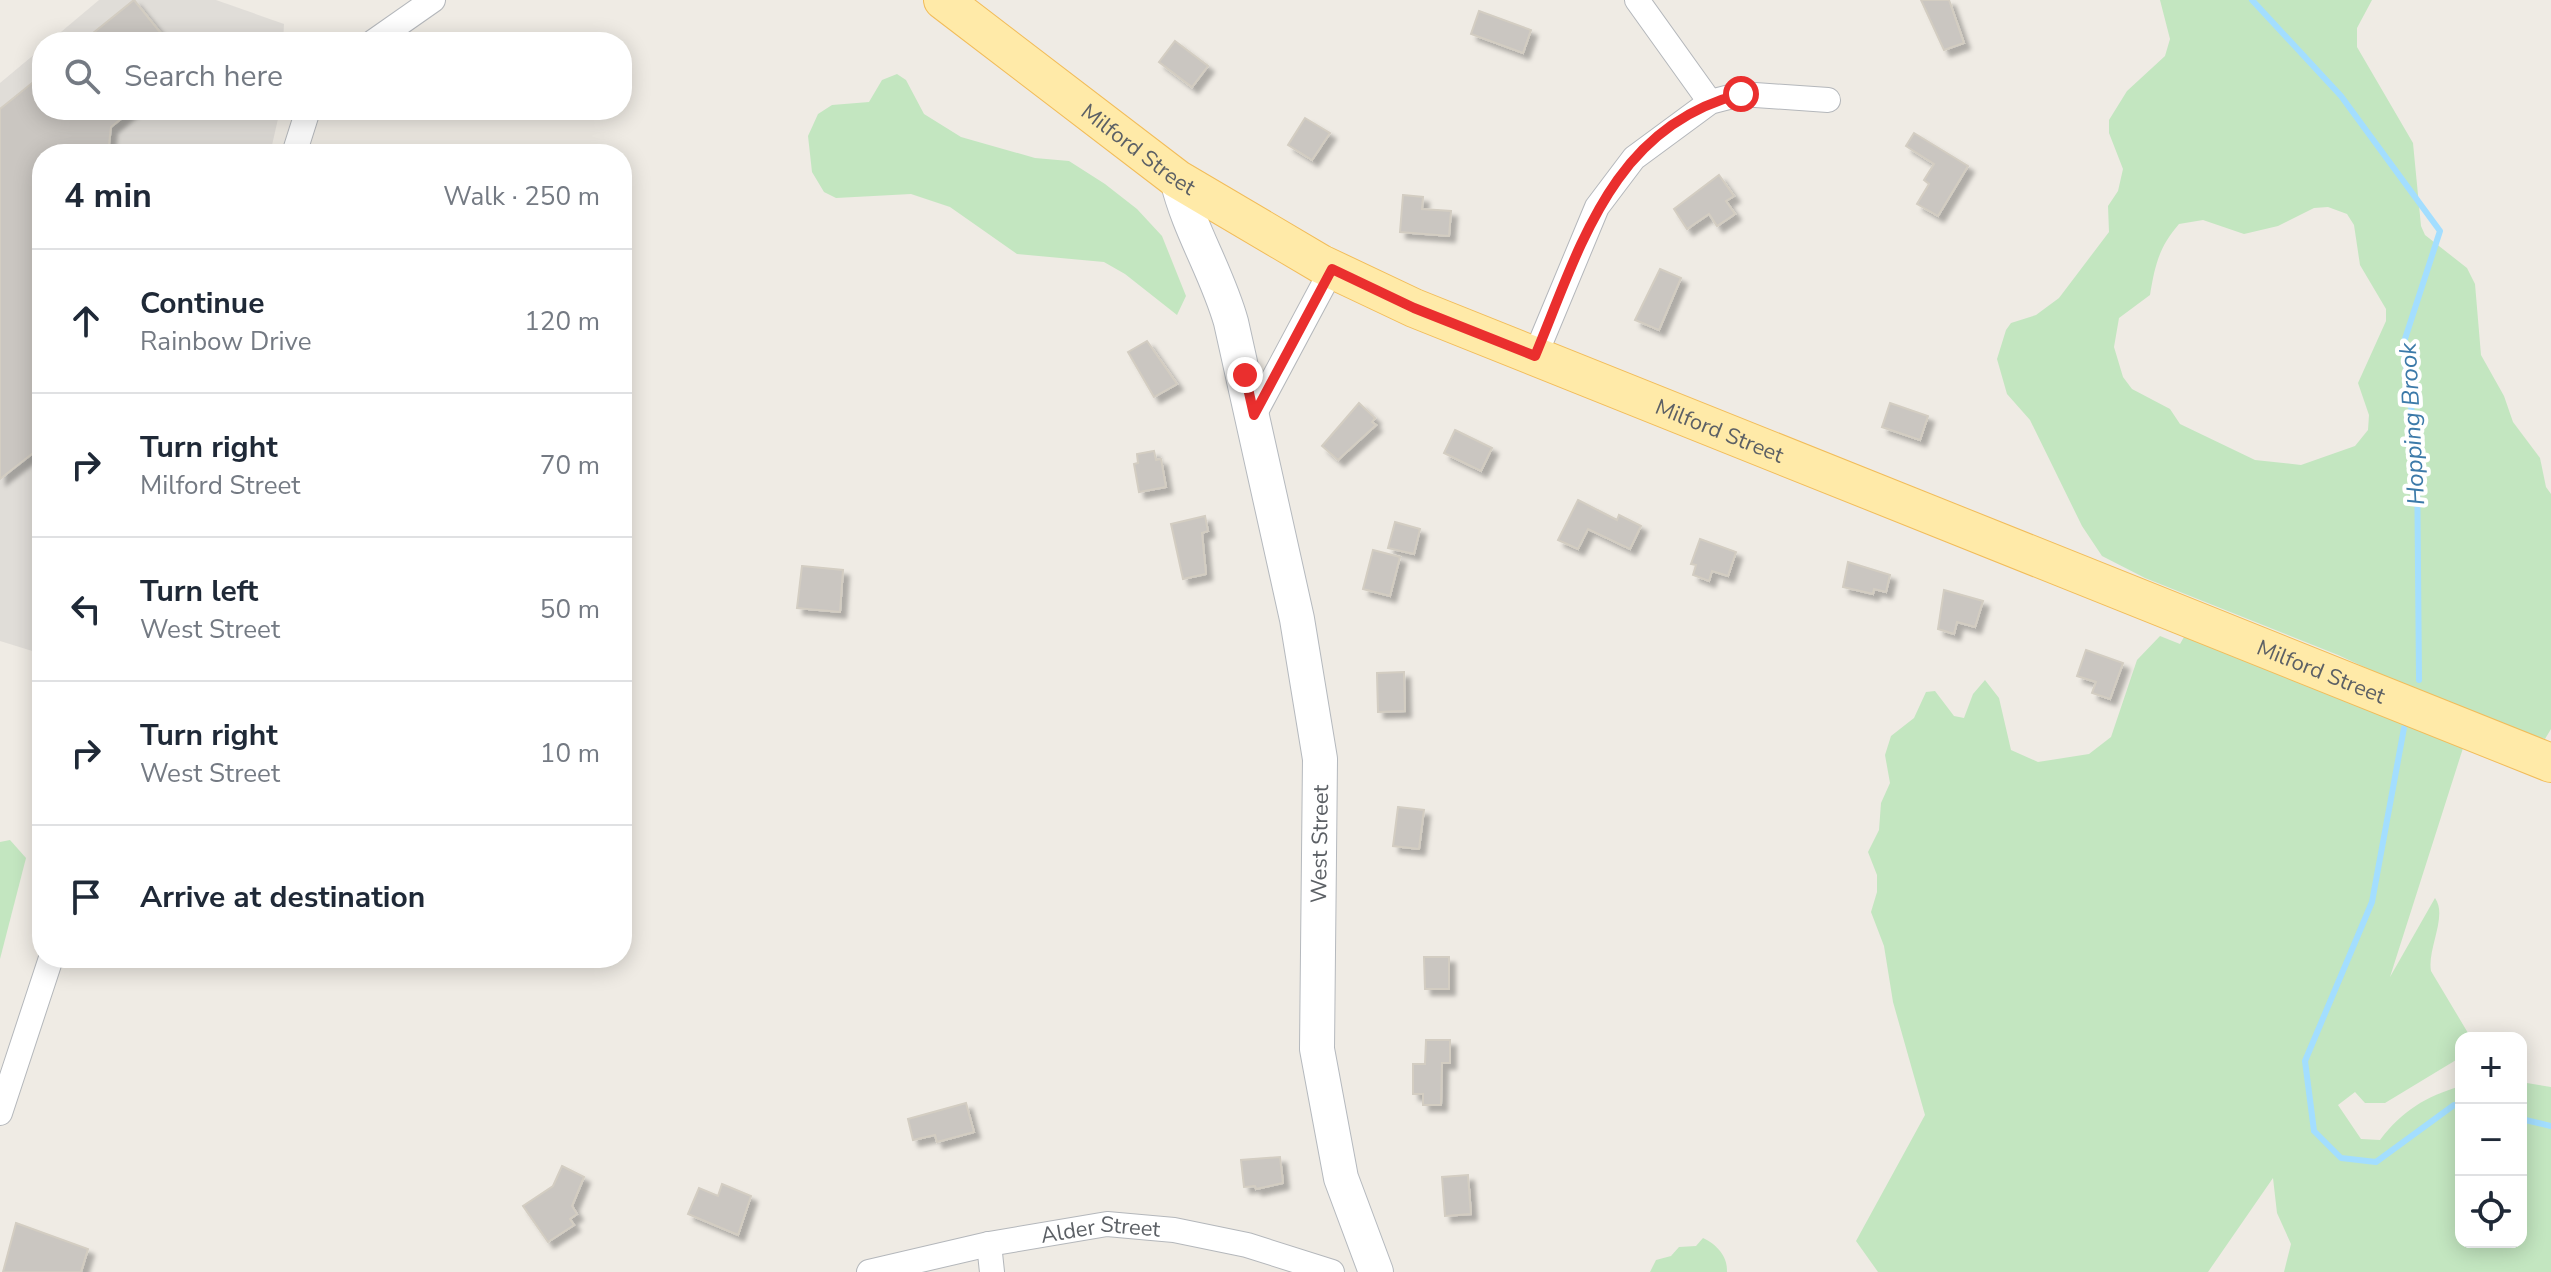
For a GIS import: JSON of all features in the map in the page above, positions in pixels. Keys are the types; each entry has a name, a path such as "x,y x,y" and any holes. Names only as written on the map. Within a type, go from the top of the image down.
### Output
{"main road":[{"name":"Milford Street","path":"943,0 1177,179 1332,269 1414,308 2551,763"}],"street":[{"path":"387,32 433,0"},
{"path":"1637,0 1710,102"},
{"path":"1535,356 1597,207 1613,182 1656,140 1710,102 1741,94 1828,100"},
{"path":"297,144 305,120"},
{"name":"West Street","path":"1177,179 1186,218 1220,285 1254,415 1297,619 1320,759 1317,1049 1341,1178 1376,1272"},
{"path":"1254,415 1332,269"},
{"path":"0,1113 48,968"},
{"name":"Alder Street","path":"869,1272 989,1244 1107,1224 1174,1230 1247,1245 1332,1272"},
{"path":"989,1244 992,1272"}],"shaded area":[{"path":"99,0 216,0 284,24 284,32 61,32"},
{"path":"32,56 32,120 278,120 272,144 32,144 32,651 0,641 0,83"}],"green space":[{"path":"2160,0 2372,0 2357,28 2357,47 2413,143 2421,226 2425,235 2467,268 2475,284 2481,355 2504,396 2513,422 2540,458 2546,487 2551,494 2551,729 2545,739 2480,720 2338,655 2145,578 2102,556 2082,526 2030,420 2007,394 1997,359 2006,330 2011,323 2036,315 2059,298 2109,232 2108,206 2118,191 2123,169 2109,133 2109,120 2127,91 2165,56 2170,39","holes":["2328,207 2347,214 2354,225 2360,265 2386,309 2386,321 2358,383 2369,415 2368,430 2355,446 2301,465 2255,460 2180,424 2170,409 2132,389 2123,377 2114,347 2119,318 2150,295 2159,257 2179,224 2203,220 2244,234 2278,226 2314,208"]},
{"path":"897,74 906,80 924,114 961,137 1035,158 1069,161 1137,209 1162,236 1186,296 1177,315 1125,274 1104,262 1017,254 950,207 911,194 836,198 824,192 812,172 808,136 818,114 832,105 869,102 882,80"},
{"path":"2188,630 2464,745 2390,977 2435,898 2439,914 2431,971 2467,1032 2455,1032 2455,1061 2385,1103 2365,1103 2355,1092 2338,1105 2361,1139 2380,1140 2397,1120 2416,1106 2455,1088 2455,1248 2527,1248 2527,1083 2551,1087 2551,1272 2284,1272 2291,1244 2277,1213 2273,1178 2208,1272 1878,1272 1856,1241 1925,1115 1893,1002 1884,946 1871,912 1877,892 1877,875 1868,852 1879,830 1881,803 1890,783 1885,755 1891,736 1914,718 1926,692 1935,691 1954,716 1964,718 1973,694 1985,680 1999,698 2011,750 2038,762 2089,754 2111,737 2137,660 2160,636 2180,644"},
{"path":"10,840 26,858 0,959 0,842"},
{"path":"1703,1238 1720,1251 1726,1261 1727,1272 1650,1272 1656,1260 1671,1256 1679,1247 1696,1246"}],"building":[{"path":"134,0 160,32 94,32"},
{"path":"1921,0 1949,0 1964,43 1944,50"},
{"path":"1479,11 1531,30 1523,53 1471,34"},
{"path":"1175,41 1208,66 1192,87 1159,62"},
{"path":"32,83 32,120 120,120 111,127 109,144 32,144 32,454 0,479 0,109"},
{"path":"1305,118 1330,133 1312,160 1288,145"},
{"path":"1914,133 1968,166 1938,216 1917,204 1929,184 1924,180 1934,164 1906,146"},
{"path":"1719,175 1734,196 1726,201 1735,214 1717,226 1709,214 1687,229 1674,209"},
{"path":"1403,195 1423,197 1422,209 1451,211 1449,236 1400,232"},
{"path":"1660,269 1681,278 1659,330 1635,320"},
{"path":"1147,341 1177,384 1154,397 1128,352"},
{"path":"1359,403 1375,418 1372,422 1376,425 1338,460 1322,446"},
{"path":"1890,403 1928,416 1920,440 1882,427"},
{"path":"1455,430 1492,448 1481,471 1444,453"},
{"path":"1154,451 1156,460 1161,459 1166,487 1139,492 1134,464 1138,463 1137,454"},
{"path":"1578,500 1617,520 1619,515 1641,526 1630,549 1588,529 1578,549 1558,540"},
{"path":"1205,516 1208,531 1202,533 1206,574 1183,579 1171,524"},
{"path":"1395,522 1420,529 1414,554 1388,548"},
{"path":"1700,539 1736,552 1728,576 1712,571 1709,581 1693,575 1696,565 1691,564"},
{"path":"1373,550 1400,557 1390,596 1363,589"},
{"path":"1848,562 1890,575 1886,592 1874,589 1873,594 1843,587"},
{"path":"802,566 843,570 840,612 797,608"},
{"path":"1944,590 1983,601 1975,627 1957,622 1954,634 1938,629"},
{"path":"2086,650 2123,663 2110,699 2092,693 2096,682 2077,676"},
{"path":"1404,672 1405,711 1378,712 1377,673"},
{"path":"1398,807 1424,810 1419,849 1393,846"},
{"path":"1424,957 1449,957 1449,989 1425,989"},
{"path":"1426,1040 1450,1040 1450,1063 1442,1063 1441,1105 1423,1105 1423,1094 1413,1094 1413,1064 1425,1064"},
{"path":"966,1103 974,1132 937,1142 935,1135 913,1140 908,1119"},
{"path":"1280,1157 1283,1183 1256,1189 1255,1186 1244,1187 1241,1160"},
{"path":"562,1166 584,1177 572,1206 577,1214 570,1219 574,1225 548,1242 523,1206 553,1186"},
{"path":"1468,1175 1471,1214 1445,1216 1442,1177"},
{"path":"722,1184 751,1196 738,1235 688,1214 699,1188 718,1196"},
{"path":"16,1223 88,1249 81,1272 3,1272"}],"waterway":[{"name":"Hopping Brook","path":"2252,0 2341,96 2440,231 2403,345 2417,454 2419,680"},
{"name":"Hopping Brook","path":"2404,728 2372,902 2305,1061 2314,1131 2341,1158 2376,1162 2455,1105"},
{"name":"Hopping Brook","path":"2527,1120 2551,1126"}],"route":[{"path":"1245,375 1254,415 1332,269 1414,308 1535,356 1597,207 1613,182 1634,158 1678,122 1710,102 1741,94"}]}
